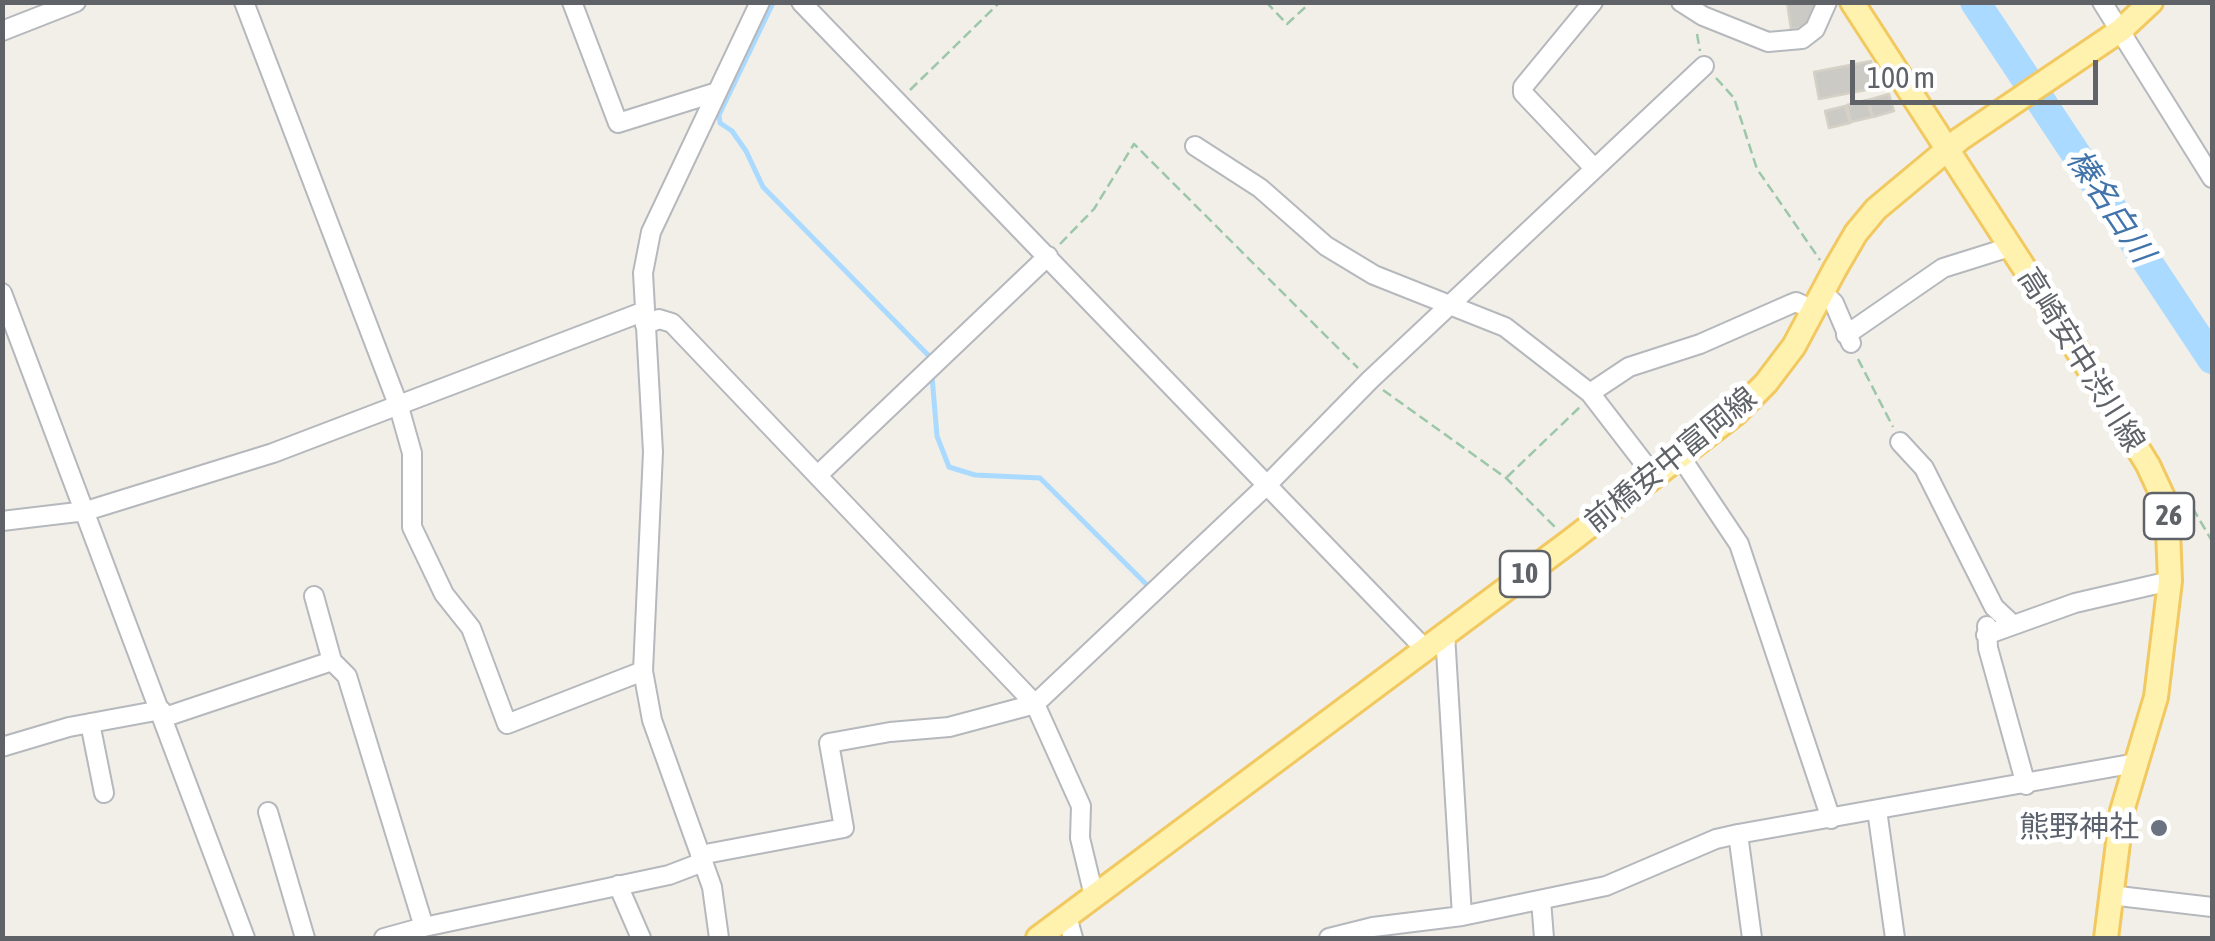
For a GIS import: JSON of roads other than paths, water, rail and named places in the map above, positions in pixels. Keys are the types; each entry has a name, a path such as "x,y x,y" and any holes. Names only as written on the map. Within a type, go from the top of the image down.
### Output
{"main road":[{"name":"高崎安中渋川線","path":"1852,2 1954,144 2010,247 2160,488 2170,521 2170,581 2156,697 2122,811 2106,938"},
{"name":"前橋安中富岡線","path":"1038,938 1070,928 1094,896 1735,414 1766,383 1794,346 1856,233 1876,209 1954,144 2119,32 2151,2"}],"street":[{"path":"2,31 76,2"},
{"path":"244,2 398,406 412,453 412,526 444,594 471,628 507,724 643,671"},
{"path":"572,2 618,123 716,92"},
{"path":"718,938 712,887 652,720 643,671 653,452 642,272 651,232 760,2"},
{"path":"802,2 1424,648"},
{"path":"1593,2 1523,87 1594,168"},
{"path":"1686,5 1768,42 1788,42 1802,39 1815,29 1827,2"},
{"path":"2102,2 2211,174"},
{"path":"384,938 669,875 702,859 844,828 830,743 948,727 1035,704 1268,484 1370,380 1704,66"},
{"path":"1195,146 1260,188 1326,246 1374,275 1505,327 1590,394 1654,476"},
{"path":"1590,394 1629,366 1700,344 1796,302 1834,303 1849,340 1943,268 2010,247"},
{"path":"818,475 1048,256"},
{"path":"2,293 245,938"},
{"path":"2,521 86,511 273,453 645,318 672,322 1035,704 1080,806 1080,838 1094,896"},
{"path":"1900,442 1924,468 1994,607 2012,624"},
{"path":"1680,456 1739,544 1831,818"},
{"path":"1986,634 2075,603 2170,581"},
{"path":"314,596 332,661 347,676 424,927"},
{"path":"1994,607 1986,634 2026,785"},
{"path":"1444,634 1462,916"},
{"path":"2,748 90,723 163,714 332,661"},
{"path":"90,723 104,793"},
{"path":"1330,938 1606,886 1716,839 1738,834 2136,763"},
{"path":"1877,810 1894,938"},
{"path":"268,812 305,938"},
{"path":"1738,834 1752,938"},
{"path":"618,885 641,938"},
{"path":"2110,894 2212,908"},
{"path":"1541,900 1544,938"}],"waterway":[{"name":"榛名白川","path":"1975,2 2212,359"},
{"path":"773,3 719,115 720,123 732,131 746,151 763,187 930,357"},
{"path":"932,376 937,436 949,467 975,475 1040,478 1148,586"}],"place":[{"name":"熊野神社","path":"2159,828"}]}
